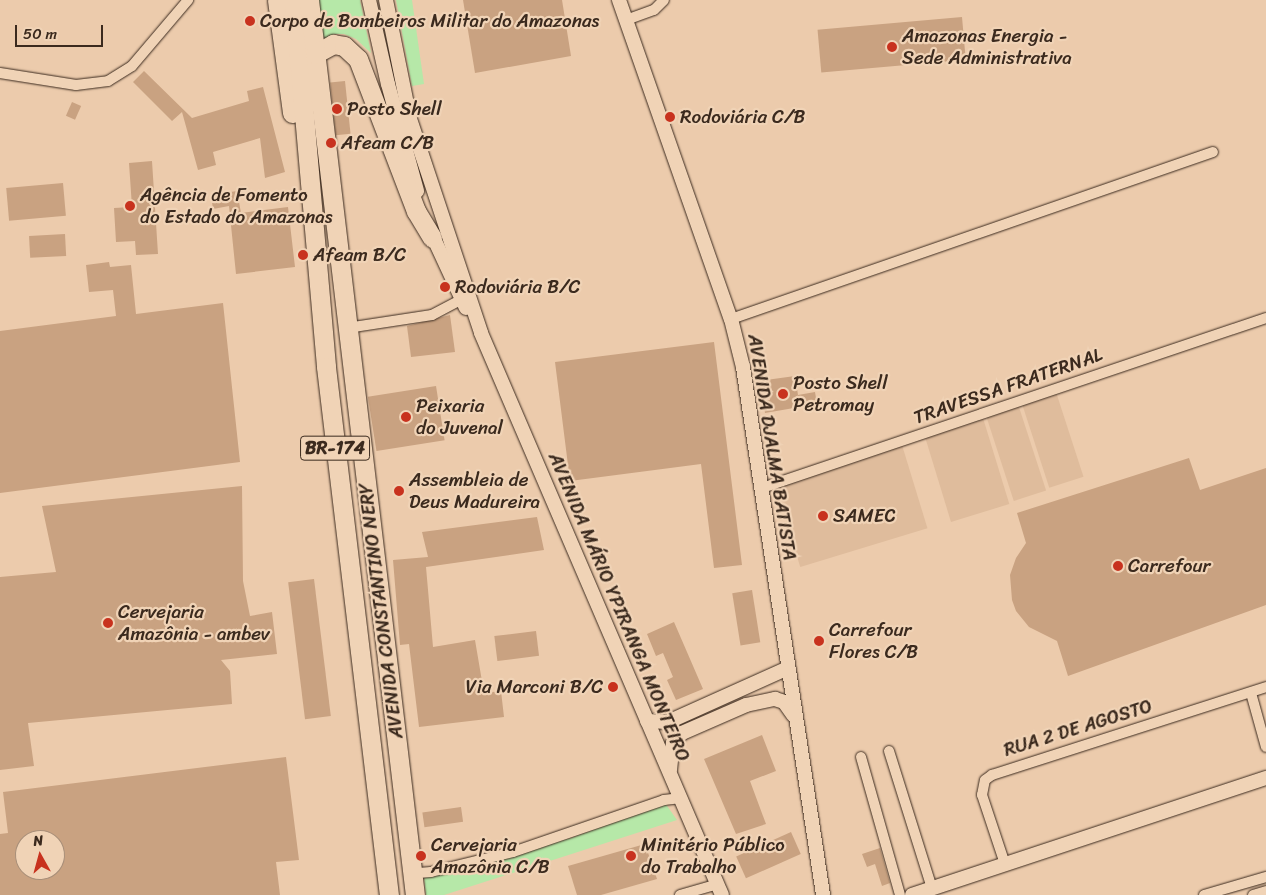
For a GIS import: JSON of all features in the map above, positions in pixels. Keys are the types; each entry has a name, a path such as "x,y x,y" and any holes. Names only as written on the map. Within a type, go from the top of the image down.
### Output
{"highway":[{"path":"277,0 288,93 310,211"},
{"name":"AVENIDA CONSTANTINO NERY","path":"294,0 310,211 326,367 389,895"},
{"name":"AVENIDA CONSTANTINO NERY","path":"309,0 415,895"},
{"path":"315,54 333,44 344,46 358,58 413,203 432,238"}],"main road":[{"name":"AVENIDA MÁRIO YPIRANGA MONTEIRO","path":"369,0 405,153 432,238 465,298 481,333 681,798 719,892"},
{"name":"AVENIDA MÁRIO YPIRANGA MONTEIRO","path":"386,0 402,81 422,158 465,298"},
{"name":"AVENIDA DJALMA BATISTA","path":"619,0 731,319 743,367 794,718 823,895"},
{"path":"647,721 668,722 788,668"},
{"path":"670,773 673,744 682,733 746,704 775,699 784,702 794,718"},
{"path":"912,895 1266,778"},
{"path":"719,892 730,895"}],"street":[{"path":"0,73 76,85 108,81 132,66 188,0"},
{"path":"626,20 654,10 664,0"},
{"path":"731,319 1014,219 1213,152"},
{"path":"347,328 432,315 465,298"},
{"name":"TRAVESSA FRATERNAL","path":"762,488 1266,318"},
{"name":"RUA 2 DE AGOSTO","path":"1006,864 982,795 985,780 992,775 1266,687"},
{"path":"1251,692 1266,747"},
{"path":"889,751 932,888"},
{"path":"861,757 900,895"},
{"path":"411,865 418,873 431,872 476,861 570,835 664,800 681,798"},
{"path":"1204,895 1266,877"},
{"path":"1253,895 1266,891"},
{"path":"680,895 719,892"}],"shaded area":[{"path":"1056,392 1084,477 1049,488 1022,403"},
{"path":"1018,404 1046,491 1014,501 986,415"},
{"name":"SAMEC","path":"983,418 1009,504 951,522 925,436"},
{"path":"902,445 927,528 800,567 775,484"}],"green space":[{"path":"318,0 360,0 371,53 356,39 344,34 334,34 323,41"},
{"path":"396,0 412,0 424,84 412,86"},
{"path":"665,803 677,820 444,895 426,895 424,878 571,838"}],"building":[{"path":"463,0 562,0 571,56 475,73"},
{"name":"Amazonas Energia - Sede Administrativa","path":"962,17 966,60 821,72 818,30"},
{"path":"144,71 192,118 249,101 247,91 263,87 285,172 265,178 260,138 213,152 216,165 198,170 182,112 172,121 133,82"},
{"name":"Posto Shell","path":"345,81 351,134 336,135 330,83"},
{"path":"72,102 81,106 75,120 66,116"},
{"path":"152,161 158,254 136,255 135,241 116,242 114,208 132,207 129,163"},
{"path":"63,183 66,216 9,221 6,188"},
{"path":"237,191 241,213 288,207 295,267 236,274 229,206 213,209 211,195"},
{"path":"65,234 66,256 30,258 29,236"},
{"path":"109,262 110,267 131,265 136,314 223,303 240,462 0,493 0,331 116,316 113,290 89,292 86,265"},
{"path":"450,315 455,352 411,357 407,326"},
{"path":"714,342 742,565 714,568 701,464 570,481 555,362"},
{"name":"Posto Shell Petromay","path":"795,376 798,395 815,392 817,404 765,413 763,401 770,400 766,380"},
{"name":"Peixaria do Juvenal","path":"436,386 445,440 376,451 368,397"},
{"name":"Carrefour","path":"1189,458 1200,490 1266,468 1266,605 1068,676 1057,641 1029,627 1016,611 1012,600 1010,575 1016,558 1026,543 1017,513"},
{"name":"Cervejaria Amazônia - ambev","path":"242,486 243,581 250,616 272,612 277,654 221,660 230,671 232,704 28,723 34,766 0,770 0,577 56,572 42,506"},
{"path":"537,517 544,550 426,567 433,647 475,640 484,693 501,691 504,717 419,727 409,644 400,645 393,560 428,557 422,532"},
{"name":"Cervejaria Amazônia - ambev","path":"314,579 331,716 305,719 288,582"},
{"path":"752,590 760,642 741,645 732,593"},
{"path":"674,622 703,689 676,700 667,680 673,677 663,653 656,656 647,634"},
{"path":"536,631 539,656 497,661 494,636"},
{"path":"762,735 776,771 750,781 766,824 736,834 704,759"},
{"path":"286,757 299,860 276,862 280,895 0,895 0,834 8,833 3,792"},
{"path":"461,807 463,822 424,827 422,812"},
{"path":"791,832 801,854 746,878 736,856"},
{"path":"645,844 657,879 601,895 577,895 568,866"},
{"path":"880,848 890,883 882,886 875,864 867,867 862,854"}],"place":[{"name":"Corpo de Bombeiros Militar do Amazonas","path":"250,21"},
{"name":"Amazonas Energia - Sede Administrativa","path":"892,47"},
{"name":"Posto Shell","path":"337,109"},
{"name":"Rodoviária C/B","path":"670,117"},
{"name":"Afeam C/B","path":"331,143"},
{"name":"Agência de Fomento do Estado do Amazonas","path":"130,206"},
{"name":"Afeam B/C","path":"303,255"},
{"name":"Rodoviária B/C","path":"445,287"},
{"name":"Posto Shell Petromay","path":"783,394"},
{"name":"Peixaria do Juvenal","path":"406,417"},
{"name":"Assembleia de Deus Madureira","path":"399,491"},
{"name":"SAMEC","path":"823,516"},
{"name":"Carrefour","path":"1118,566"},
{"name":"Cervejaria Amazônia - ambev","path":"108,623"},
{"name":"Carrefour Flores C/B","path":"819,641"},
{"name":"Via Marconi B/C","path":"613,687"},
{"name":"Cervejaria Amazônia C/B","path":"421,856"},
{"name":"Minitério Público do Trabalho","path":"631,856"}]}
